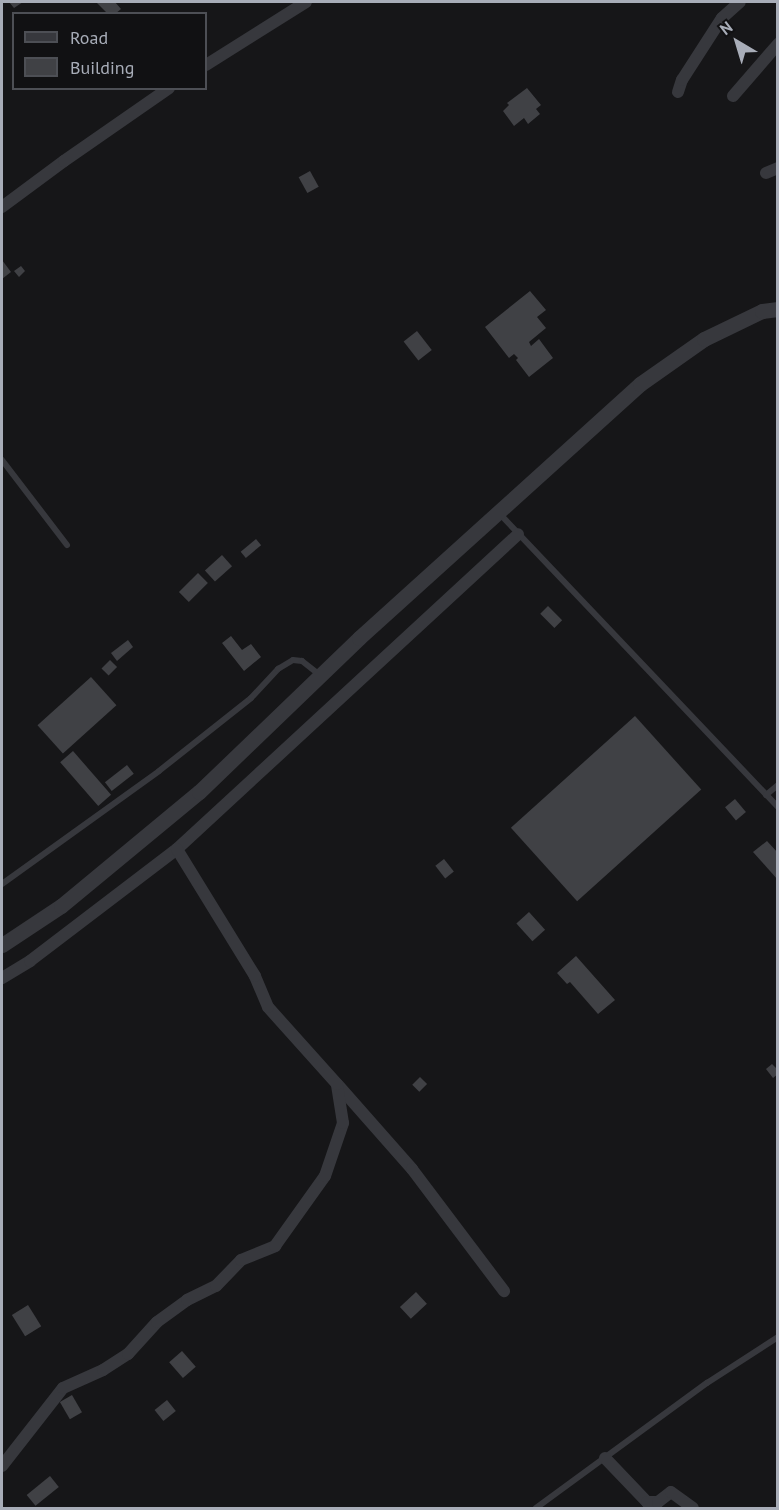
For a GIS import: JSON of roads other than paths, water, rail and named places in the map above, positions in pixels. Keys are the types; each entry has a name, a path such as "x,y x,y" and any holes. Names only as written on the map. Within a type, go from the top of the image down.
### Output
{"street":[{"path":"207,64 306,2"},
{"path":"678,92 682,80 722,18 740,2"},
{"path":"733,96 777,44"},
{"path":"2,207 166,90"},
{"path":"2,945 61,906 199,792 497,511 640,384 704,339 762,311 777,309"},
{"path":"2,978 30,962 177,849 519,534"},
{"path":"177,849 255,976 268,1007 412,1169 504,1291"},
{"path":"2,1466 63,1388 103,1370 128,1354 157,1322 187,1300 216,1286 241,1260 275,1246 325,1176 343,1123 337,1084"},
{"path":"605,1458 646,1502 658,1502 671,1492 693,1509"}],"lane":[{"path":"2,460 68,545"},
{"path":"497,511 777,807"},
{"path":"2,884 159,771 251,698 278,669 292,660 302,661 321,676"},
{"path":"766,795 777,785"},
{"path":"536,1509 707,1383 777,1336"}]}
